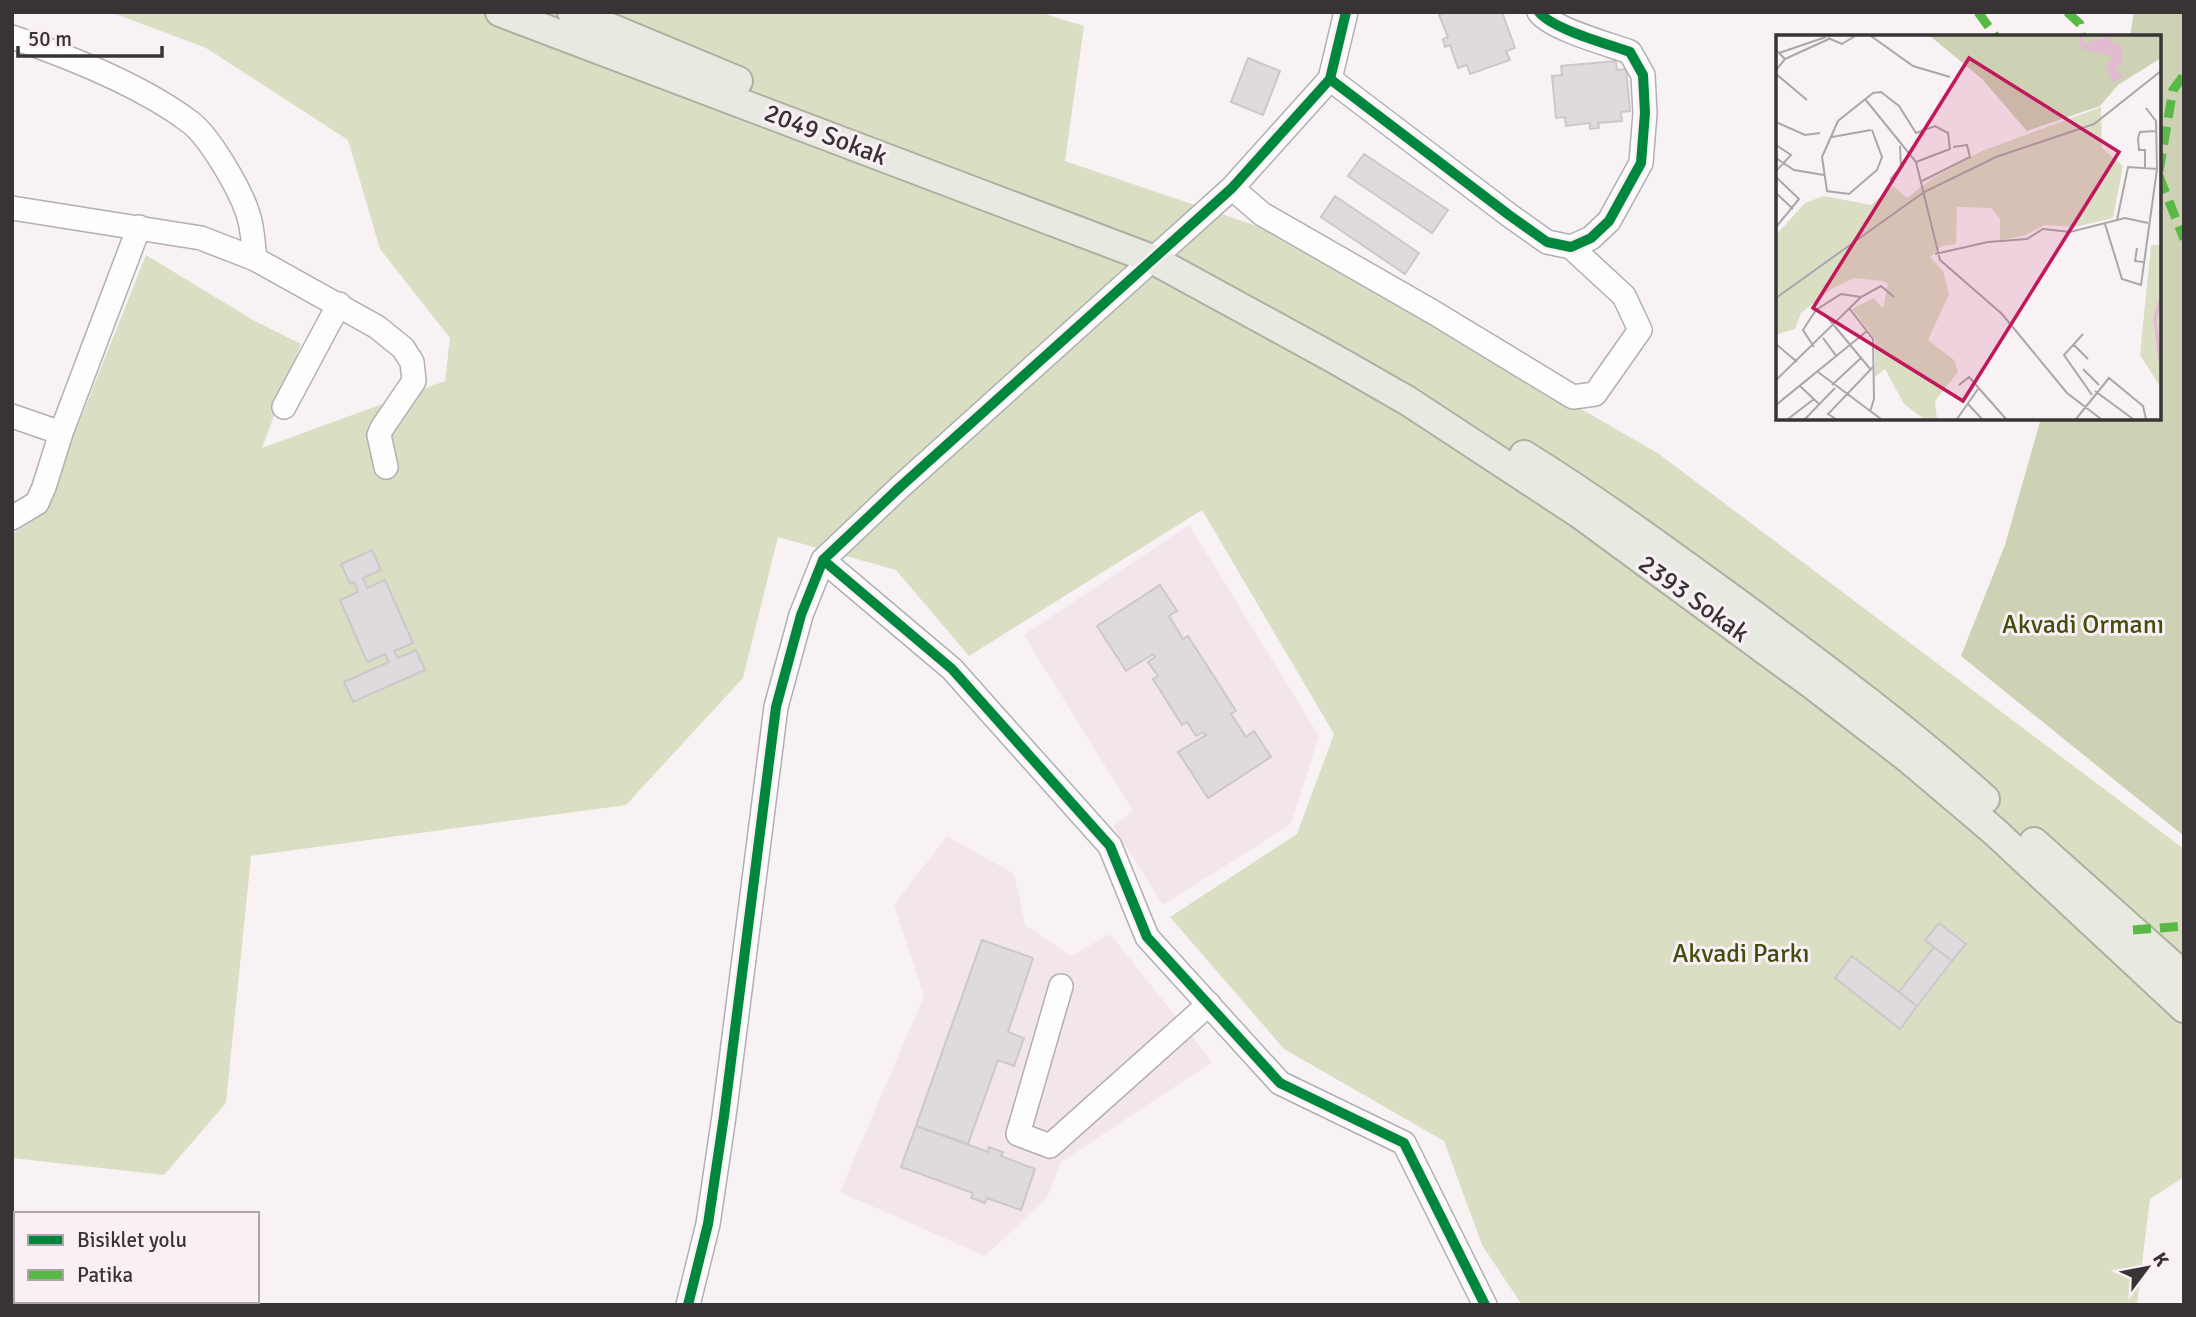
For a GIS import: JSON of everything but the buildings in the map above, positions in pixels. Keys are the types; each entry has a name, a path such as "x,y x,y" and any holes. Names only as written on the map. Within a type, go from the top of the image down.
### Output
{"main road":[{"name":"2049 Sokak","path":"500,12 1159,253"},
{"name":"2049 Sokak","path":"572,12 1159,253"},
{"name":"2393 Sokak","path":"1159,253 1476,425 1559,477 1676,558 1891,718 1951,768 2184,976"},
{"name":"2393 Sokak","path":"1159,253 1408,401 1580,514 1813,685 1909,759 1994,831 2184,1008"}],"street":[{"path":"688,1305 708,1223 724,1116 776,707 801,615 822,560 1232,188 1330,79 1346,12"},
{"path":"1539,12 1544,18 1574,32 1630,52 1643,75 1645,113 1641,163 1609,221 1591,238 1571,247"},
{"path":"12,37 111,77 192,123 237,186 249,215 254,259"},
{"path":"1232,188 1262,214 1433,312 1573,397 1595,394 1640,330 1624,296 1571,247 1547,242 1330,79"},
{"path":"12,208 201,238 254,259 339,304 386,334 403,348 412,362 414,381 379,435 386,467"},
{"path":"12,518 37,503 44,487 61,433 139,227"},
{"path":"284,407 339,304"},
{"path":"12,416 61,433"},
{"path":"822,560 952,669 1110,846 1147,937 1280,1083 1404,1143 1485,1305"},
{"path":"1061,986 1018,1135 1049,1146 1209,1004"}],"shaded area":[{"path":"1189,525 1319,736 1291,824 1163,905 1113,826 1133,811 1024,635"},
{"path":"947,836 1014,874 1025,925 1071,956 1110,934 1212,1062 1061,1162 1047,1198 985,1256 840,1192 924,996 894,905"}],"green space":[{"name":"Akvadi Parkı","path":"110,12 1039,12 1084,26 1065,161 1280,234 1659,454 2184,849 2184,1177 2150,1199 2137,1305 1522,1305 1482,1245 1444,1141 1284,1049 1170,917 1297,834 1334,734 1202,510 969,656 896,570 778,537 743,678 626,805 251,856 226,1103 164,1175 12,1158 12,534 42,515 146,255 253,320 301,344 262,448 445,381 450,338 380,249 348,140 206,48"},
{"name":"Akvadi Ormanı","path":"2134,12 2184,12 2184,836 1961,656 2005,545 2040,420 2161,420 2161,35 2130,35"}],"marked path":[{"path":"1978,12 1995,35"},
{"path":"2067,12 2080,24 2082,35"},
{"path":"2161,159 2173,90 2184,75"},
{"path":"2161,181 2184,239"},
{"path":"2133,930 2184,926"}],"cycle path":[{"path":"688,1305 708,1224 724,1116 776,707 801,615 823,560 900,487 1232,188 1330,79 1346,12"},
{"path":"1330,79 1547,242 1571,247 1591,238 1609,221 1641,163 1645,113 1643,75 1630,52 1568,30 1539,12"},
{"path":"823,560 952,669 1110,846 1147,937 1280,1083 1404,1143 1485,1305"}]}
